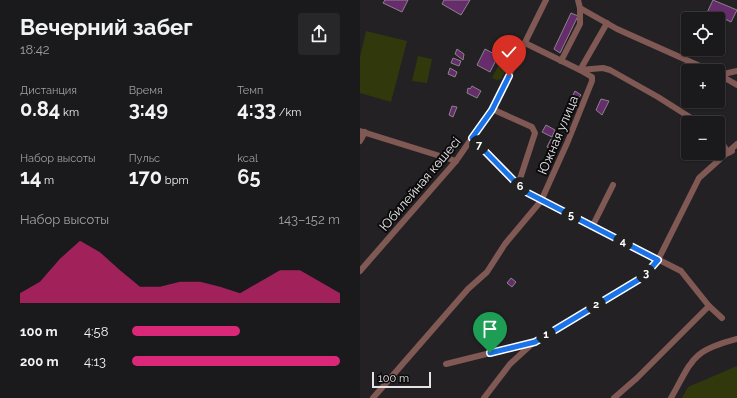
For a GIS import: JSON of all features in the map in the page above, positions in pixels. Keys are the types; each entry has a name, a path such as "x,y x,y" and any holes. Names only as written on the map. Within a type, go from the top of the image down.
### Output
{"street":[{"path":"561,61 580,24 580,8 578,0"},
{"name":"Юбилейная көшесі","path":"360,271 456,161 492,110 544,1"},
{"path":"580,8 607,23 696,64"},
{"path":"580,70 607,23"},
{"path":"525,43 592,77"},
{"path":"580,70 596,68 610,70 688,116"},
{"name":"Южная улица","path":"373,398 468,289 487,272 505,244 541,201 568,141 592,82 592,77 596,68"},
{"path":"725,73 737,71"},
{"path":"725,78 737,85"},
{"path":"492,110 532,127 535,133 518,185"},
{"path":"360,141 362,132 456,161"},
{"path":"472,138 518,185 541,201 681,271 709,306 722,318"},
{"path":"484,398 510,364 535,342 643,277 658,260 699,178 737,144"},
{"path":"725,148 728,153"},
{"path":"728,153 737,149"},
{"path":"592,227 613,185"},
{"path":"614,398 637,378 709,306"},
{"path":"671,398 692,360 698,354 715,345 737,339"},
{"path":"446,364 535,342"}],"green space":[{"path":"366,31 407,41 391,102 360,93 360,57"},
{"path":"513,38 518,41 519,45 501,79 497,80 492,78"},
{"path":"418,56 432,59 427,83 412,81"},
{"path":"737,366 737,398 682,398 688,387"}],"building":[{"path":"385,0 408,0 402,12 383,3"},
{"path":"444,0 470,0 461,15 442,4"},
{"path":"713,0 737,10 731,22 725,19 725,12 707,12"},
{"path":"571,13 578,16 560,53 554,49"},
{"path":"498,40 505,44 502,49 495,44"},
{"path":"457,49 464,54 463,60 455,54"},
{"path":"485,49 498,56 490,72 477,65"},
{"path":"453,58 461,61 459,66 451,63"},
{"path":"450,68 457,72 455,77 448,74"},
{"path":"472,86 481,91 477,98 467,93 468,88 470,89"},
{"path":"575,91 581,95 578,99 573,95"},
{"path":"601,99 609,101 602,115 596,110"},
{"path":"452,106 457,107 453,117 449,115"},
{"path":"546,125 555,130 552,137 542,132"},
{"path":"551,139 560,144 555,152 547,147"},
{"path":"511,278 516,282 512,287 507,283"}],"route":[{"path":"490,353 535,342 643,277 658,260 524,191 472,138 492,110 509,76"}]}
